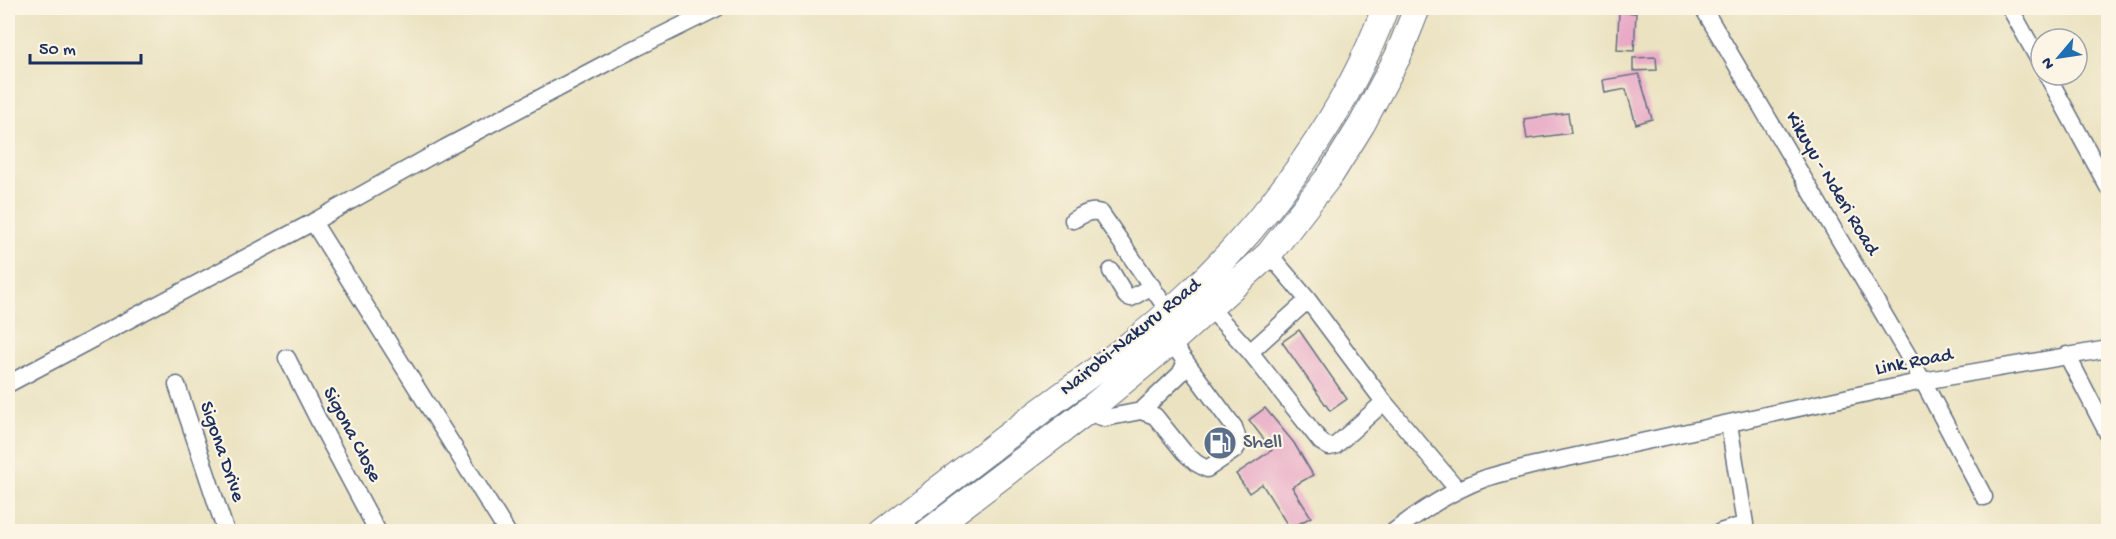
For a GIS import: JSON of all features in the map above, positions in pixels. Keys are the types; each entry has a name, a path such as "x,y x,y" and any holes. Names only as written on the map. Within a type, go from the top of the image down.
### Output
{"highway":[{"name":"Nairobi-Nakuru Road","path":"883,531 1123,350 1190,294 1250,229 1307,158 1373,42 1384,8"},
{"path":"928,531 1086,412 1178,352 1210,308 1269,254 1331,174 1356,134 1398,56 1417,8"}],"street":[{"path":"8,384 314,222 614,58 717,8"},
{"name":"Kikuyu - Nderi Road","path":"1703,8 1923,381 1984,496"},
{"path":"2010,8 2029,42"},
{"path":"2054,87 2109,187"},
{"path":"1073,220 1094,210 1101,213 1169,312"},
{"path":"314,222 507,531"},
{"path":"1269,254 1308,300 1384,402 1458,490"},
{"path":"1111,271 1126,296 1131,298 1152,286"},
{"path":"1251,352 1308,300"},
{"path":"1210,308 1251,352 1322,442 1329,447 1335,446 1384,402"},
{"name":"Link Road","path":"1393,531 1458,490 1486,478 1535,465 1923,381 2109,349"},
{"path":"1086,412 1105,418 1141,411 1155,416 1184,452 1207,469 1235,450 1239,444 1234,427 1178,352"},
{"path":"1141,411 1180,374 1178,352"},
{"path":"2067,355 2109,434"},
{"name":"Sigona Close","path":"287,358 378,531"},
{"name":"Sigona Drive","path":"177,385 226,531"},
{"path":"1720,531 1746,528 1729,424"}],"building":[{"path":"1619,12 1636,13 1634,51 1617,50"},
{"path":"1656,57 1657,70 1633,71 1633,58"},
{"path":"1639,74 1652,119 1636,124 1626,89 1605,93 1603,80"},
{"path":"1568,113 1571,133 1527,139 1524,119"},
{"path":"1299,330 1347,399 1330,411 1282,342"},
{"path":"1265,408 1294,443 1313,475 1292,487 1311,517 1290,529 1262,484 1249,493 1236,474 1272,450 1249,420"}],"place":[{"name":"Shell","path":"1220,443"}]}
